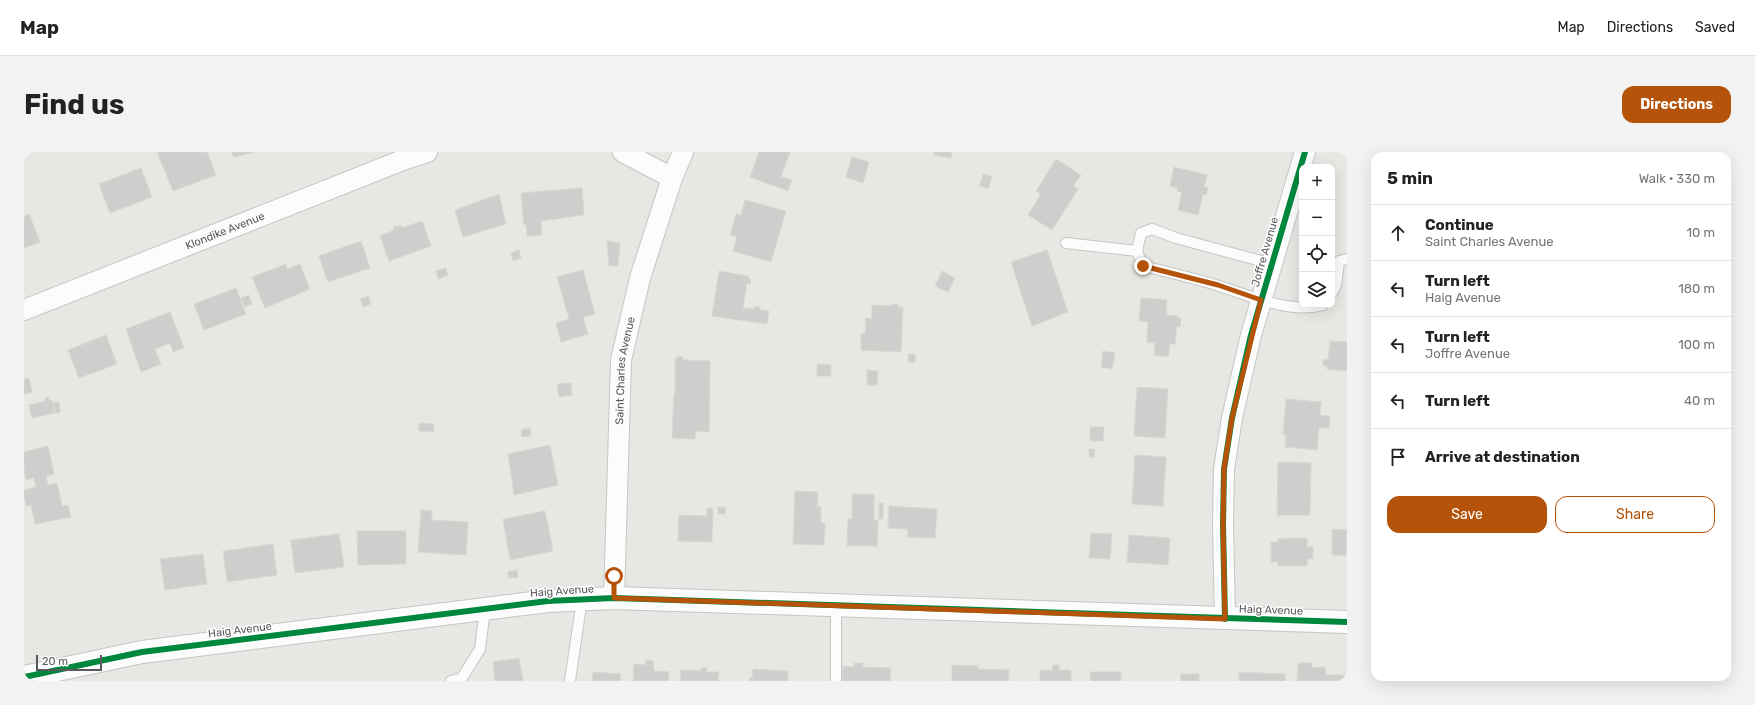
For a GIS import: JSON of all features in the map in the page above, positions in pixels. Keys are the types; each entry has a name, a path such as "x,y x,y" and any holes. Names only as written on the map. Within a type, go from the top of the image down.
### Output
{"street":[{"name":"Klondike Avenue","path":"24,310 403,160 427,152"},
{"path":"623,152 672,178"},
{"name":"Saint Charles Avenue","path":"614,598 621,360 640,278 672,178 683,152"},
{"name":"Joffre Avenue","path":"1225,619 1223,525 1224,469 1232,418 1261,300 1305,152"},
{"name":"Haig Avenue","path":"24,677 142,652 548,600 614,598 1347,622"}],"lane":[{"path":"1272,264 1176,238 1152,229 1141,233 1137,251 1143,266 1218,285 1261,300 1299,307"},
{"path":"1066,244 1137,251"},
{"path":"1335,287 1339,261 1347,259"},
{"path":"570,681 582,599"},
{"path":"836,606 836,681"},
{"path":"451,681 463,679 480,649 485,609"}],"building":[{"path":"157,152 207,152 216,175 173,191"},
{"path":"232,152 255,152 234,157"},
{"path":"759,152 790,152 781,177 792,180 788,191 750,177"},
{"path":"934,152 952,152 951,158 934,155"},
{"path":"852,157 869,162 863,183 846,177"},
{"path":"1056,159 1081,175 1073,186 1078,189 1052,230 1028,215 1041,194 1036,191"},
{"path":"1174,167 1207,175 1204,187 1208,188 1206,195 1203,194 1198,215 1178,210 1182,192 1177,191 1178,188 1170,186"},
{"path":"141,168 152,197 110,213 99,184"},
{"path":"983,174 992,177 988,189 980,186"},
{"path":"582,188 584,215 541,221 542,235 527,236 526,225 524,225 521,193"},
{"path":"499,194 506,224 463,237 455,210"},
{"path":"745,200 786,211 771,262 733,251 737,237 730,235 736,214 741,215"},
{"path":"29,214 40,242 24,248 24,216"},
{"path":"422,221 431,246 389,261 380,236 394,230 393,227 401,225 402,228"},
{"path":"361,241 370,268 328,282 319,256"},
{"path":"607,241 620,243 618,266 609,266"},
{"path":"519,250 521,258 513,261 511,253"},
{"path":"1047,250 1068,312 1032,326 1011,262"},
{"path":"286,264 287,269 300,264 310,289 265,308 252,277"},
{"path":"446,268 448,275 438,279 436,271"},
{"path":"583,270 595,314 583,317 588,334 561,342 556,323 569,319 557,277"},
{"path":"719,271 748,276 748,278 751,279 750,284 747,283 743,308 755,309 755,306 760,307 760,310 769,311 767,324 712,316"},
{"path":"942,271 955,278 948,292 935,286"},
{"path":"236,288 246,314 204,330 194,304"},
{"path":"249,295 252,304 245,307 241,298"},
{"path":"368,296 371,304 363,307 360,299"},
{"path":"1141,298 1167,300 1166,315 1178,316 1178,318 1181,318 1180,327 1177,326 1175,344 1170,344 1168,357 1154,355 1155,343 1147,342 1148,322 1139,321"},
{"path":"891,304 898,304 898,307 903,307 901,352 861,350 861,334 865,334 866,318 872,319 872,305 891,306"},
{"path":"170,312 184,348 173,352 170,343 155,349 161,364 141,372 126,329"},
{"path":"106,335 117,364 79,378 68,350"},
{"path":"1330,341 1347,342 1347,371 1327,369 1327,366 1323,366 1323,359 1328,360"},
{"path":"1103,351 1115,353 1112,369 1101,367"},
{"path":"908,354 915,354 915,362 909,362"},
{"path":"677,356 683,357 683,360 710,361 709,432 696,431 695,439 672,438 675,394 675,359 677,359"},
{"path":"817,364 831,365 831,376 817,376"},
{"path":"867,370 878,371 877,385 867,385"},
{"path":"29,378 32,392 24,394 24,379"},
{"path":"571,383 572,395 559,397 557,384"},
{"path":"1137,387 1168,389 1165,438 1134,436"},
{"path":"49,397 49,401 52,400 54,413 32,418 29,405 46,401 45,398"},
{"path":"1286,399 1321,402 1320,415 1330,416 1329,428 1319,428 1317,450 1285,447 1286,435 1283,435"},
{"path":"59,402 60,412 55,413 53,403"},
{"path":"419,423 434,424 434,432 419,431"},
{"path":"1090,427 1104,427 1103,441 1090,441"},
{"path":"530,428 531,436 522,437 521,430"},
{"path":"550,445 558,485 514,495 508,454"},
{"path":"48,446 54,474 46,476 48,485 57,483 62,506 68,505 71,517 35,524 31,505 26,506 24,490 36,487 34,478 26,480 24,469 24,452"},
{"path":"1089,449 1095,449 1094,457 1089,457"},
{"path":"1135,455 1166,457 1163,506 1132,504"},
{"path":"1278,462 1311,463 1310,515 1277,516"},
{"path":"795,491 818,492 817,507 821,507 821,523 825,523 824,545 793,544"},
{"path":"852,494 874,494 874,520 878,520 877,546 847,546 848,519 852,519"},
{"path":"879,503 883,503 883,519 879,519"},
{"path":"889,506 937,509 935,538 907,537 908,529 888,528"},
{"path":"718,507 726,507 725,514 718,514"},
{"path":"707,508 713,508 712,542 678,541 679,515 707,516"},
{"path":"421,510 432,511 432,520 468,522 466,555 418,552"},
{"path":"545,511 553,551 510,560 503,519"},
{"path":"1332,529 1347,530 1346,556 1332,555"},
{"path":"357,531 406,531 406,564 358,565"},
{"path":"1091,533 1112,534 1110,559 1089,558"},
{"path":"339,534 344,567 295,573 291,540"},
{"path":"1129,535 1170,538 1168,565 1127,562"},
{"path":"1307,538 1307,547 1313,547 1313,559 1307,559 1307,566 1278,566 1278,562 1271,562 1271,542 1278,542 1278,539"},
{"path":"273,544 277,575 227,582 223,551"},
{"path":"203,554 207,584 165,590 160,559"},
{"path":"517,570 518,577 509,578 508,572"},
{"path":"519,658 523,681 495,681 493,662"},
{"path":"646,660 653,661 654,671 669,672 668,681 633,681 634,664 645,665"},
{"path":"854,663 863,663 863,667 891,668 890,681 842,681 843,666 854,667"},
{"path":"1298,663 1312,663 1312,668 1325,667 1326,675 1347,675 1347,681 1297,681"},
{"path":"952,665 978,666 978,669 1009,670 1008,681 952,681"},
{"path":"1053,665 1059,665 1059,670 1071,670 1071,681 1040,681 1040,670 1052,670"},
{"path":"701,668 707,668 706,672 719,672 718,681 680,681 681,670 701,671"},
{"path":"753,669 788,671 788,681 749,681 750,678 752,678"},
{"path":"593,672 621,674 620,681 592,681"},
{"path":"1090,672 1121,672 1121,681 1091,681"},
{"path":"1239,672 1285,674 1285,681 1239,681"},
{"path":"1181,674 1199,674 1199,681 1181,681"}],"cycle path":[{"path":"1225,619 1223,525 1224,469 1232,418 1251,335 1305,152"},
{"path":"24,677 142,652 548,601 614,598 1347,622"}],"route":[{"path":"614,576 614,598 1225,619 1223,525 1224,469 1232,418 1251,335 1261,300 1218,285 1143,266"}]}
